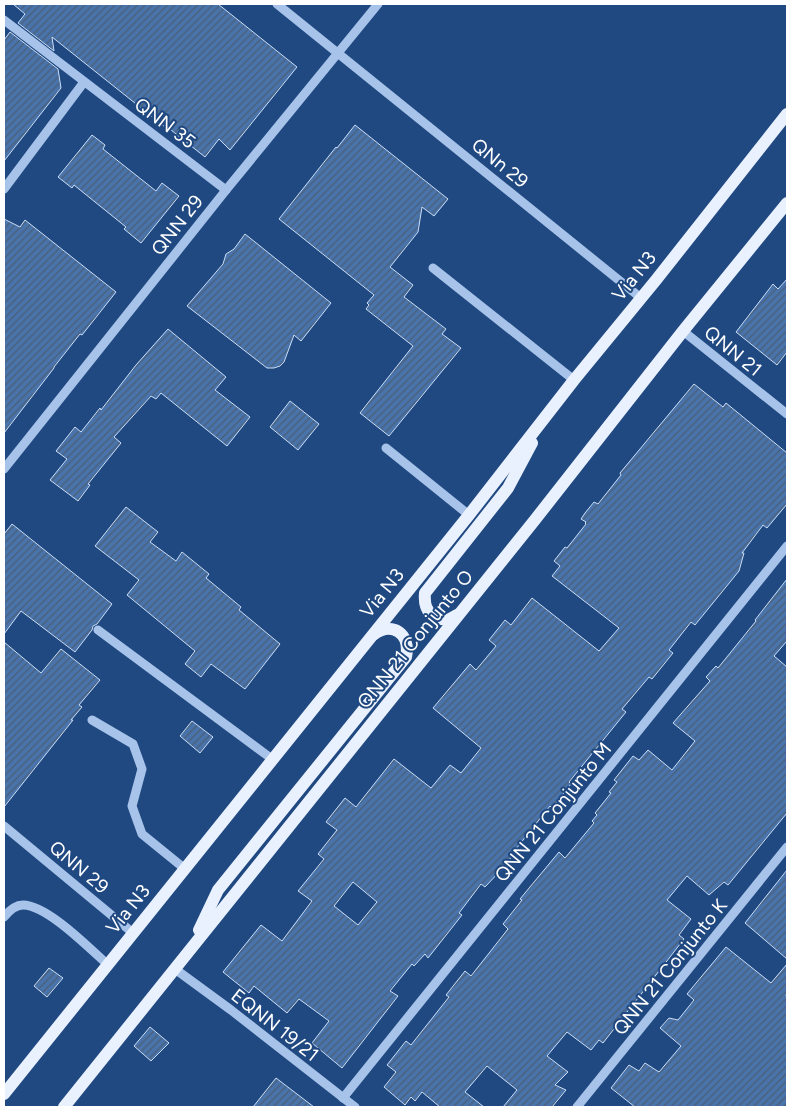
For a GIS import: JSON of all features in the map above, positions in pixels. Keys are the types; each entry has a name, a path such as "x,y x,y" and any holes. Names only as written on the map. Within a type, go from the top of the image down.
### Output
{"main road":[{"name":"Via N3","path":"4,1094 469,515 547,414 787,114"},
{"name":"QNN 21 Conjunto O","path":"175,969 683,331 787,204"},
{"path":"459,614 448,620 435,618 426,608 424,601 425,593 508,488 547,414"},
{"path":"189,953 218,890 406,657 407,642 398,631 385,629 372,635"},
{"path":"64,1107 175,969"}],"street":[{"path":"277,4 338,53"},
{"name":"QNN 29","path":"4,469 226,190 378,4"},
{"name":"QNN 35","path":"4,20 226,190"},
{"name":"QNn 29","path":"338,53 641,298"},
{"path":"4,189 84,82"},
{"path":"433,268 574,380"},
{"name":"QNN 21","path":"683,331 787,414"},
{"path":"386,448 469,515"},
{"name":"QNN 21 Conjunto M","path":"344,1098 787,546"},
{"path":"98,630 272,760"},
{"path":"92,720 133,744 142,770 132,806 142,834 185,869"},
{"name":"QNN 29","path":"4,826 133,933"},
{"name":"QNN 21 Conjunto K","path":"577,1107 787,847"},
{"path":"4,917 9,910 22,905 36,908 62,925 108,964"},
{"name":"EQNN 19/21","path":"175,969 355,1107"}],"building":[{"path":"13,4 218,4 297,67 230,150 219,139 205,157 52,37 54,51 18,23 25,14"},
{"path":"10,32 58,69 61,88 4,161 4,40"},
{"path":"355,125 448,199 434,216 422,207 418,232 390,267 413,285 404,297 446,329 442,334 461,348 389,436 360,413 413,346 366,309 369,305 367,303 374,295 279,219"},
{"path":"92,135 105,145 103,149 156,191 162,183 179,196 141,243 124,229 126,227 74,185 72,188 58,177"},
{"path":"4,219 20,227 25,220 116,292 82,335 80,334 4,433"},
{"path":"245,234 331,303 301,341 294,335 284,362 274,368 267,368 187,306 223,264 226,254 234,249"},
{"path":"787,279 787,352 777,365 736,332 773,284 778,289"},
{"path":"168,329 226,377 215,390 250,417 227,446 161,393 156,399 151,396 114,437 121,443 88,484 90,485 78,501 50,480 67,459 56,451 75,427 81,432"},
{"path":"694,384 723,407 726,403 787,453 787,504 767,528 763,525 742,553 744,553 739,571 695,625 691,622 669,650 673,653 652,679 649,677 622,709 626,712 569,782 571,784 552,808 550,806 502,869 485,887 481,884 459,913 462,915 428,958 425,954 414,966 412,964 390,991 398,996 342,1068 312,1043 329,1021 299,999 287,1013 254,986 249,993 223,972 261,925 282,941 312,901 298,891 324,859 318,854 337,830 326,822 345,798 356,807 394,759 431,788 450,765 461,773 481,748 433,708 470,664 476,670 496,646 489,640 505,620 511,625 532,598 599,651 619,628 552,576 560,566 554,561 586,524 581,519 594,502 598,504 621,475 620,473","holes":["353,882 377,902 358,925 334,906"]},
{"path":"290,401 319,424 298,450 270,427"},
{"path":"126,507 158,532 150,542 176,561 182,552 209,574 206,578 241,607 239,610 280,644 245,689 211,664 201,677 185,664 195,651 127,595 139,580 95,546"},
{"path":"12,524 112,604 97,624 93,626 75,652 21,611 4,634 4,534"},
{"path":"787,579 787,641 774,656 787,667 787,813 728,885 724,882 709,895 687,876 667,900 691,919 679,935 684,939 603,1043 599,1040 591,1050 567,1032 547,1056 568,1072 555,1085 566,1090 552,1107 503,1107 517,1090 487,1066 465,1092 484,1107 440,1107 422,1092 415,1101 411,1097 405,1105 384,1087 396,1072 387,1065 406,1041 411,1045 449,997 446,995 465,971 471,976 508,929 503,924 522,900 520,899 559,852 565,858 594,823 592,821 597,815 595,813 617,782 614,780 633,756 639,760 648,750 672,770 695,741 673,723 710,681 706,677 716,666 718,668"},
{"path":"4,642 41,673 61,649 100,680 79,705 82,707 71,720 73,720 4,807"},
{"path":"192,721 213,737 200,753 180,736"},
{"path":"787,870 787,959 745,923"},
{"path":"726,947 771,983 787,964 787,1107 635,1107 611,1088 629,1065 639,1071 645,1063 659,1072 681,1046 660,1028 669,1018 678,1020 694,1000 687,994"},
{"path":"49,968 63,978 47,997 34,986"},
{"path":"150,1027 169,1043 151,1061 134,1046"},
{"path":"276,1078 314,1107 253,1107"}]}
